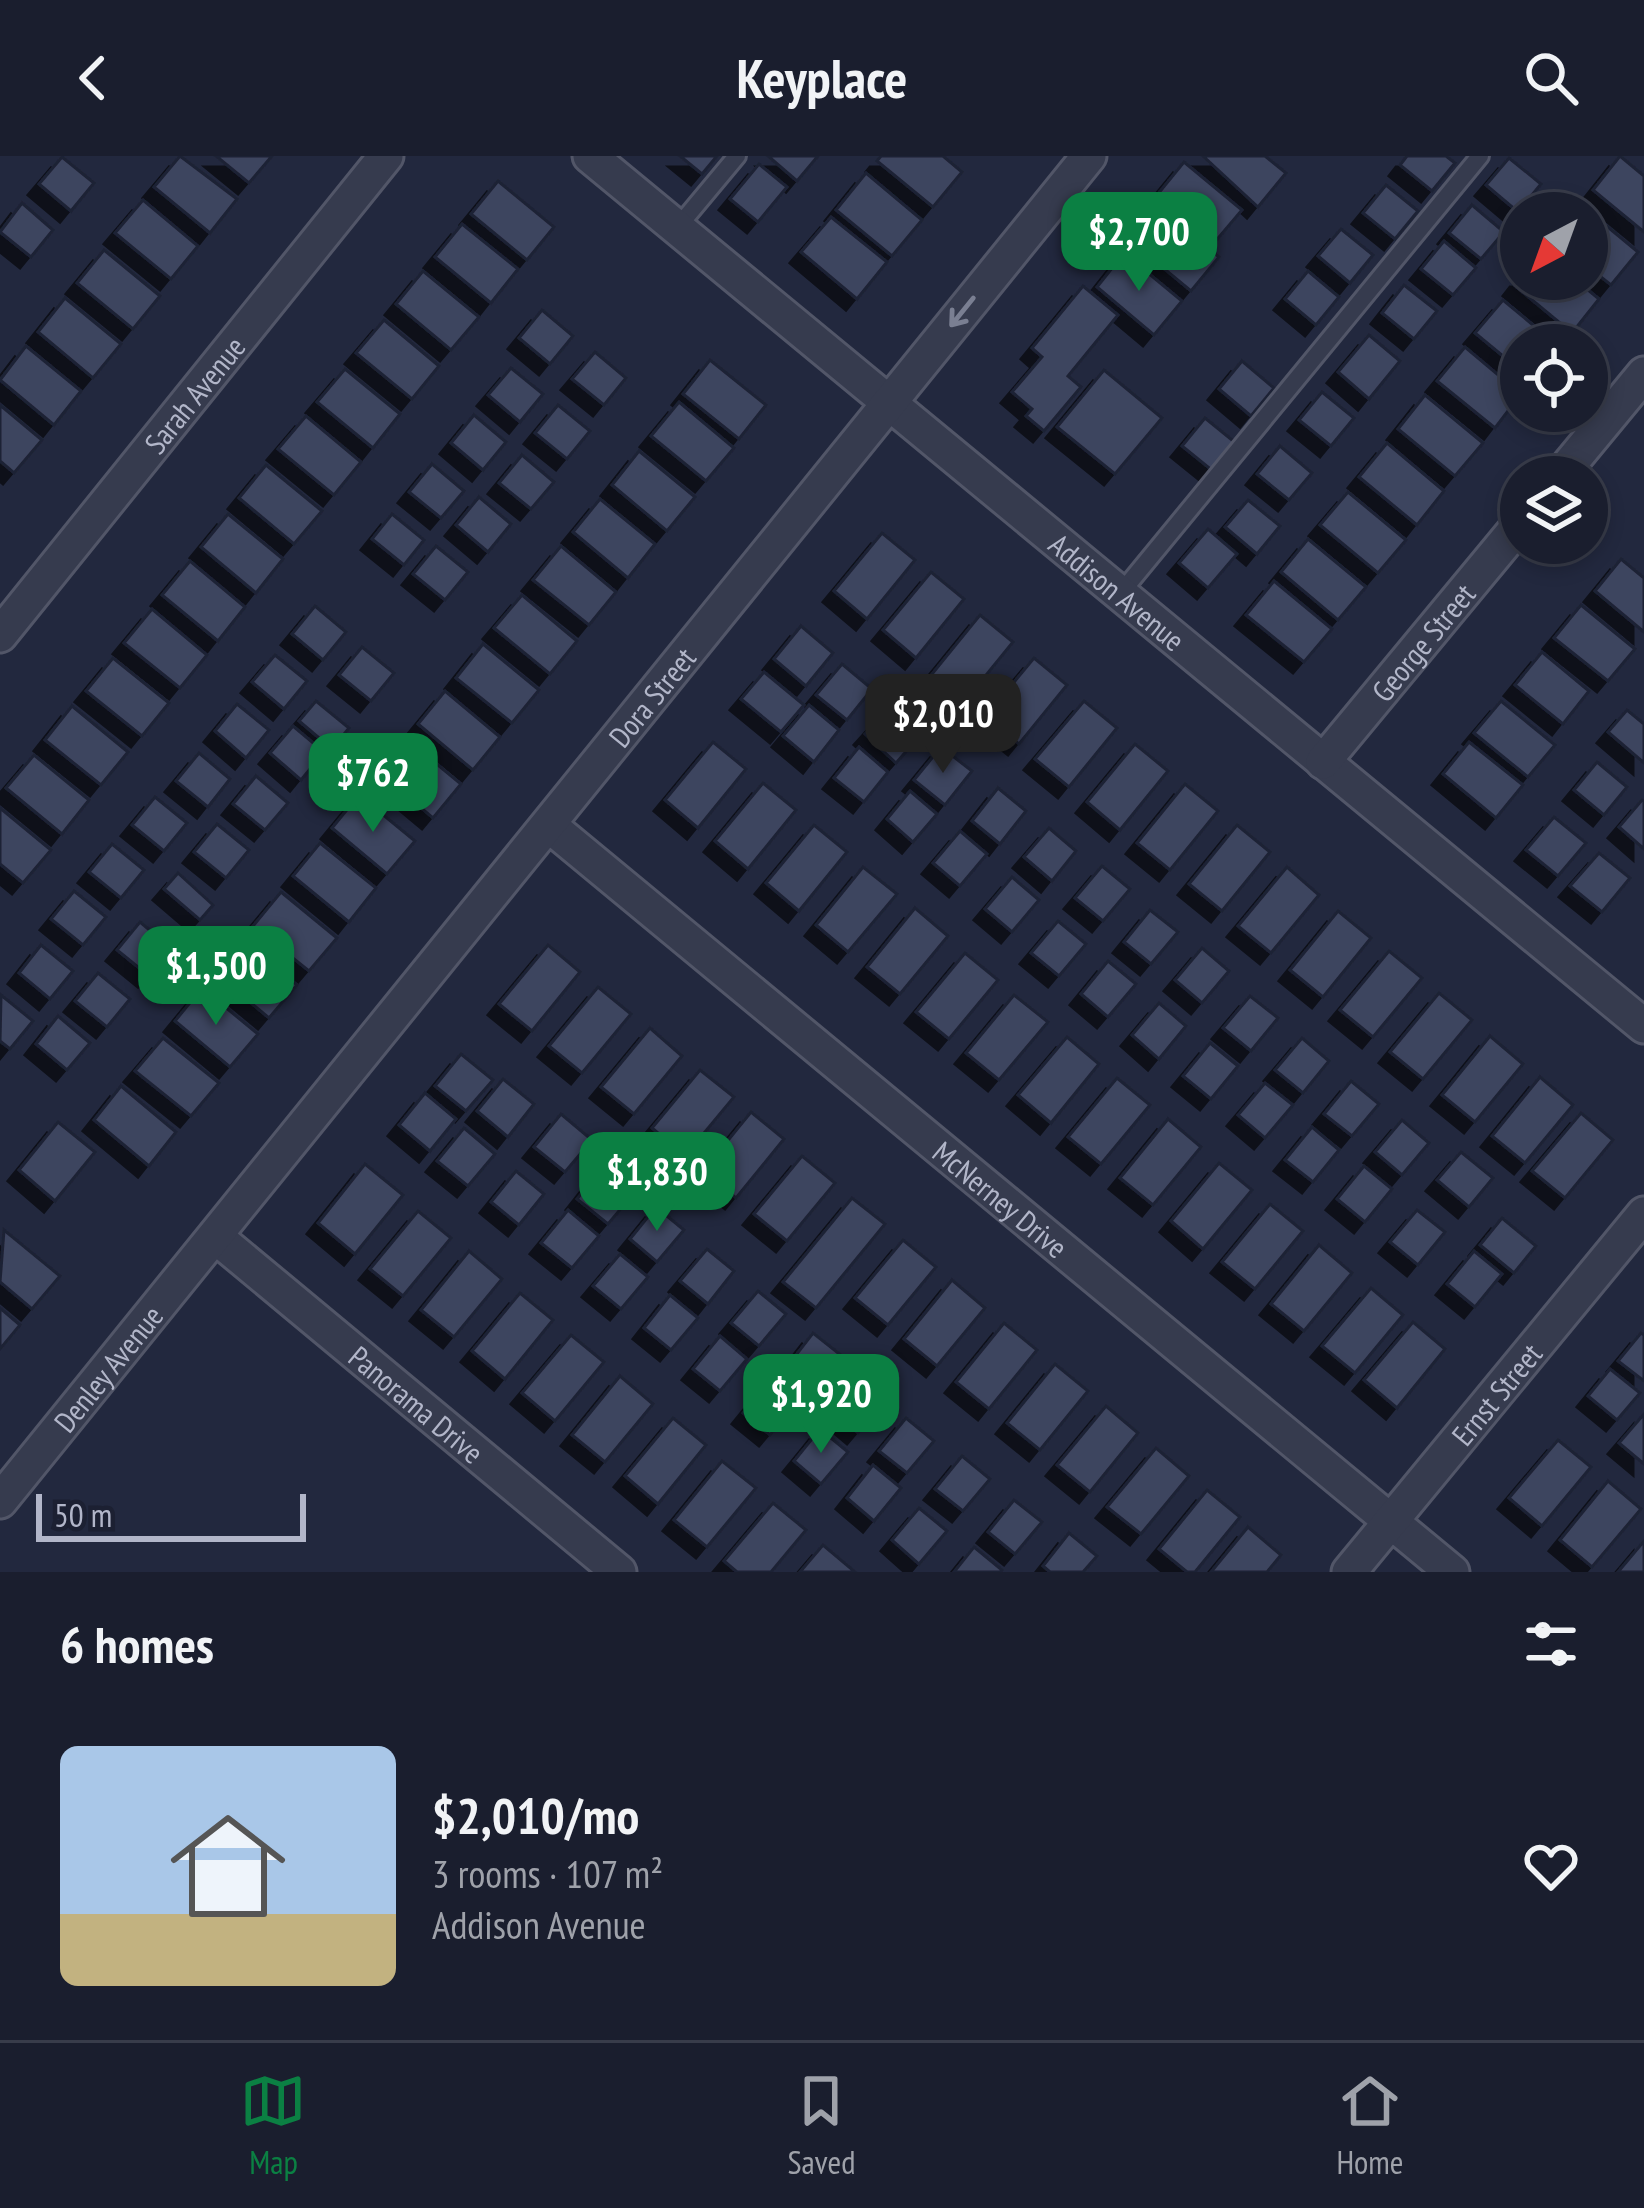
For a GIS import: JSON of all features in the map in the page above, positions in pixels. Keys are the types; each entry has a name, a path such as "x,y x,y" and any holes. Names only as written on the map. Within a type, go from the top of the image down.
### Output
{"street":[{"name":"Sarah Avenue","path":"0,635 386,156"},
{"name":"Addison Avenue","path":"590,156 1644,1026"},
{"name":"Dora Street","path":"216,1237 1090,156"},
{"path":"1576,456 1644,374"},
{"name":"George Street","path":"1323,762 1500,548"},
{"name":"McNerney Drive","path":"550,826 1452,1572"},
{"name":"Ernst Street","path":"1349,1572 1644,1214"},
{"name":"Denley Avenue","path":"0,1501 216,1237"},
{"name":"Panorama Drive","path":"216,1237 619,1572"}],"lane":[{"path":"677,228 736,156"},
{"path":"1120,594 1480,156"}],"building":[{"path":"180,156 237,199 210,233 154,187"},
{"path":"216,156 272,156 249,183"},
{"path":"680,156 717,156 702,174"},
{"path":"768,156 818,156 797,181"},
{"path":"881,156 943,156 962,172 933,207 877,161"},
{"path":"1203,156 1265,156 1286,173 1258,207"},
{"path":"1407,156 1446,156 1455,163 1432,191 1400,165"},
{"path":"1620,156 1644,176 1644,232 1608,202 1608,192 1593,190"},
{"path":"62,157 94,183 71,211 39,184"},
{"path":"1509,158 1541,184 1534,192 1500,192 1500,197 1486,185"},
{"path":"1184,162 1242,210 1214,243 1157,195"},
{"path":"759,164 787,187 758,222 730,199"},
{"path":"866,173 922,220 892,256 836,210"},
{"path":"498,181 554,227 527,260 471,214"},
{"path":"1386,185 1418,211 1395,239 1363,213"},
{"path":"143,200 198,246 171,279 115,233"},
{"path":"22,203 53,230 31,257 0,232"},
{"path":"1472,205 1500,229 1500,237 1481,259 1449,233"},
{"path":"1161,209 1219,257 1191,291 1133,243"},
{"path":"831,217 887,262 857,299 801,252"},
{"path":"462,224 518,269 491,303 435,257"},
{"path":"1608,227 1638,252 1611,285 1608,283"},
{"path":"1341,229 1373,255 1350,283 1318,256"},
{"path":"1444,241 1476,268 1453,295 1421,269"},
{"path":"104,250 160,296 133,329 77,283"},
{"path":"1124,253 1182,301 1154,335 1097,287"},
{"path":"423,271 479,317 451,350 396,304"},
{"path":"1308,271 1339,297 1316,325 1285,299"},
{"path":"1404,285 1437,311 1414,339 1382,313"},
{"path":"1083,286 1118,315 1068,376 1081,387 1044,431 1026,416 1032,409 1012,392 1042,357 1032,348"},
{"path":"65,298 121,344 93,378 38,332"},
{"path":"1503,300 1532,324 1500,324 1500,354 1475,333"},
{"path":"1532,300 1598,300 1579,324 1561,324"},
{"path":"542,310 573,336 550,364 519,338"},
{"path":"384,320 439,366 412,399 356,353"},
{"path":"1369,335 1400,361 1369,399 1338,372"},
{"path":"26,346 81,391 54,425 0,380"},
{"path":"1465,347 1500,376 1500,421 1495,428 1437,381"},
{"path":"595,352 626,378 604,405 572,379"},
{"path":"710,360 766,405 739,439 683,394"},
{"path":"1242,361 1274,388 1251,416 1219,389"},
{"path":"511,368 543,394 520,422 488,395"},
{"path":"345,369 400,414 373,448 317,402"},
{"path":"1104,370 1162,418 1115,474 1057,427"},
{"path":"1322,392 1354,418 1331,446 1299,420"},
{"path":"1425,395 1483,443 1455,476 1398,429"},
{"path":"679,402 734,448 706,481 651,436"},
{"path":"0,405 42,440 14,473 0,461"},
{"path":"558,405 590,431 567,459 535,433"},
{"path":"474,415 506,442 483,470 451,443"},
{"path":"306,416 361,462 334,495 278,449"},
{"path":"1205,418 1237,444 1214,472 1182,446"},
{"path":"1387,443 1444,491 1417,525 1359,477"},
{"path":"1280,446 1312,473 1289,500 1257,474"},
{"path":"639,451 695,497 667,531 612,485"},
{"path":"522,455 554,482 531,509 499,483"},
{"path":"432,464 464,491 441,518 409,492"},
{"path":"266,465 322,511 294,544 239,498"},
{"path":"1348,492 1406,540 1378,573 1320,525"},
{"path":"479,497 511,524 488,552 456,525"},
{"path":"600,499 655,544 628,578 573,532"},
{"path":"1248,500 1280,526 1257,554 1225,527"},
{"path":"228,514 283,559 256,593 201,547"},
{"path":"392,514 424,540 404,565 372,539"},
{"path":"1208,529 1237,554 1208,588 1179,563"},
{"path":"882,533 915,560 867,619 834,591"},
{"path":"1308,539 1366,587 1338,620 1281,572"},
{"path":"436,546 468,572 445,600 413,574"},
{"path":"561,546 616,592 589,625 533,580"},
{"path":"1621,559 1644,578 1644,632 1595,591"},
{"path":"190,561 245,607 218,641 162,595"},
{"path":"931,572 964,599 916,658 883,630"},
{"path":"1274,581 1332,629 1304,662 1246,615"},
{"path":"522,595 577,641 550,674 494,628"},
{"path":"1581,605 1635,649 1608,681 1554,638"},
{"path":"315,606 346,632 323,660 292,634"},
{"path":"152,609 207,655 180,688 124,643"},
{"path":"980,615 1013,642 965,701 932,674"},
{"path":"801,626 833,653 806,686 774,659"},
{"path":"483,644 539,690 512,723 456,678"},
{"path":"362,647 394,673 371,701 339,675"},
{"path":"1542,652 1589,691 1563,724 1515,685"},
{"path":"275,655 307,681 284,709 252,682"},
{"path":"113,658 169,703 142,736 86,691"},
{"path":"1034,658 1067,685 1019,744 985,717"},
{"path":"842,664 872,689 847,720 816,695"},
{"path":"764,672 804,705 781,732 741,699"},
{"path":"445,691 500,737 473,770 418,724"},
{"path":"316,701 349,728 332,749 299,721"},
{"path":"1084,701 1117,728 1069,787 1035,759"},
{"path":"1501,701 1555,745 1528,777 1474,733"},
{"path":"894,702 925,730 896,763 865,734"},
{"path":"237,704 269,730 246,758 215,731"},
{"path":"809,705 839,730 814,762 783,736"},
{"path":"72,706 128,752 101,785 45,740"},
{"path":"1627,710 1644,724 1644,763 1608,732"},
{"path":"293,726 324,752 301,780 270,753"},
{"path":"405,738 461,784 433,818 378,772"},
{"path":"713,742 746,769 698,828 665,800"},
{"path":"1469,742 1523,785 1496,818 1443,774"},
{"path":"1135,744 1168,771 1120,830 1087,802"},
{"path":"859,747 888,772 864,802 834,778"},
{"path":"941,747 972,771 945,805 914,780"},
{"path":"199,753 230,779 208,807 176,781"},
{"path":"34,755 89,800 62,834 6,788"},
{"path":"1597,762 1627,787 1604,815 1574,790"},
{"path":"256,776 288,803 265,830 233,804"},
{"path":"763,783 796,810 748,869 715,841"},
{"path":"1185,784 1218,811 1170,870 1137,843"},
{"path":"998,788 1026,811 1000,844 972,821"},
{"path":"910,791 937,814 913,842 887,819"},
{"path":"359,795 415,841 387,874 332,828"},
{"path":"155,797 187,823 164,851 132,825"},
{"path":"1644,801 1644,849 1619,827"},
{"path":"0,808 51,850 23,883 0,864"},
{"path":"1554,817 1586,843 1558,876 1526,850"},
{"path":"217,824 249,850 226,878 194,852"},
{"path":"814,825 847,852 799,911 766,883"},
{"path":"1237,825 1270,852 1222,911 1189,884"},
{"path":"1049,828 1076,851 1052,881 1024,857"},
{"path":"960,831 987,854 960,886 933,863"},
{"path":"320,843 376,888 349,922 293,876"},
{"path":"112,844 144,870 121,898 89,872"},
{"path":"1599,853 1630,878 1602,912 1570,886"},
{"path":"1102,866 1130,889 1103,921 1075,898"},
{"path":"863,867 897,894 848,952 816,925"},
{"path":"1287,867 1319,895 1271,953 1238,926"},
{"path":"178,873 213,905 200,920 164,889"},
{"path":"1012,877 1039,900 1012,932 985,909"},
{"path":"74,891 106,917 83,945 51,919"},
{"path":"281,892 337,938 309,971 253,926"},
{"path":"915,908 948,936 900,994 867,967"},
{"path":"1150,910 1178,932 1151,964 1124,942"},
{"path":"1338,911 1371,938 1323,997 1290,970"},
{"path":"1058,921 1086,944 1059,976 1031,953"},
{"path":"140,922 171,948 149,976 117,950"},
{"path":"242,939 297,985 269,1018 214,972"},
{"path":"41,945 73,971 50,999 19,973"},
{"path":"548,945 580,972 532,1031 499,1004"},
{"path":"1202,948 1229,971 1202,1003 1175,980"},
{"path":"1389,951 1422,978 1373,1037 1340,1010"},
{"path":"965,953 998,980 949,1039 916,1012"},
{"path":"1108,961 1136,984 1108,1017 1081,994"},
{"path":"98,973 130,999 107,1027 75,1001"},
{"path":"598,987 631,1014 582,1073 549,1046"},
{"path":"202,988 258,1034 230,1067 175,1021"},
{"path":"1439,993 1472,1020 1423,1079 1390,1052"},
{"path":"1,995 33,1021 10,1049 0,1041"},
{"path":"1014,995 1048,1022 999,1080 966,1053"},
{"path":"1250,996 1278,1018 1251,1051 1223,1028"},
{"path":"1159,1003 1186,1026 1159,1059 1132,1035"},
{"path":"58,1016 90,1043 67,1070 36,1044"},
{"path":"650,1028 682,1056 634,1114 601,1087"},
{"path":"1490,1036 1523,1064 1475,1122 1442,1095"},
{"path":"1067,1037 1099,1064 1051,1123 1018,1095"},
{"path":"163,1038 219,1083 191,1116 135,1071"},
{"path":"1302,1038 1329,1061 1303,1093 1275,1070"},
{"path":"1210,1043 1238,1066 1211,1099 1183,1076"},
{"path":"461,1054 493,1080 466,1111 435,1086"},
{"path":"700,1070 734,1097 685,1156 652,1128"},
{"path":"1540,1077 1573,1105 1525,1163 1492,1136"},
{"path":"1117,1078 1150,1105 1101,1164 1068,1137"},
{"path":"503,1079 534,1104 508,1137 477,1111"},
{"path":"1351,1081 1379,1104 1352,1136 1324,1114"},
{"path":"1265,1083 1293,1105 1265,1138 1238,1115"},
{"path":"121,1086 176,1132 149,1166 94,1120"},
{"path":"425,1093 456,1119 430,1151 399,1125"},
{"path":"751,1112 784,1139 736,1198 703,1171"},
{"path":"1581,1113 1613,1140 1565,1198 1532,1171"},
{"path":"561,1114 592,1140 565,1172 534,1147"},
{"path":"1168,1119 1201,1147 1153,1205 1120,1178"},
{"path":"1402,1120 1429,1143 1402,1175 1375,1152"},
{"path":"58,1122 95,1152 55,1201 19,1170"},
{"path":"1312,1127 1339,1150 1313,1182 1285,1160"},
{"path":"464,1128 495,1154 468,1186 437,1161"},
{"path":"1461,1152 1493,1178 1469,1207 1437,1180"},
{"path":"802,1156 835,1183 787,1241 754,1214"},
{"path":"1219,1163 1252,1190 1203,1249 1171,1221"},
{"path":"365,1164 403,1195 355,1254 318,1223"},
{"path":"603,1166 635,1192 608,1224 577,1199"},
{"path":"1364,1166 1392,1189 1365,1222 1337,1199"},
{"path":"516,1171 544,1194 519,1225 491,1202"},
{"path":"852,1198 885,1224 816,1308 783,1282"},
{"path":"1270,1204 1303,1231 1255,1289 1222,1262"},
{"path":"656,1207 684,1230 657,1262 630,1239"},
{"path":"568,1210 599,1236 572,1268 541,1243"},
{"path":"1417,1210 1445,1232 1418,1265 1390,1242"},
{"path":"418,1211 451,1238 403,1296 370,1269"},
{"path":"1502,1218 1536,1246 1514,1273 1480,1245"},
{"path":"4,1230 60,1276 32,1309 0,1282"},
{"path":"903,1240 936,1267 888,1325 855,1298"},
{"path":"1319,1245 1352,1273 1304,1331 1271,1304"},
{"path":"707,1249 734,1271 708,1304 680,1281"},
{"path":"469,1251 502,1279 454,1337 421,1310"},
{"path":"1474,1251 1502,1274 1475,1307 1447,1284"},
{"path":"620,1254 648,1277 621,1309 593,1286"},
{"path":"952,1280 985,1308 937,1366 904,1339"},
{"path":"1371,1288 1403,1315 1355,1373 1322,1346"},
{"path":"758,1291 786,1314 759,1346 731,1323"},
{"path":"520,1293 553,1320 505,1379 472,1351"},
{"path":"670,1295 698,1318 671,1350 644,1328"},
{"path":"0,1308 20,1325 0,1349"},
{"path":"1413,1322 1445,1349 1397,1408 1364,1380"},
{"path":"1004,1323 1037,1350 989,1409 956,1382"},
{"path":"813,1333 842,1356 818,1386 789,1364"},
{"path":"571,1335 604,1362 555,1421 522,1393"},
{"path":"1644,1335 1644,1381 1618,1361"},
{"path":"720,1336 747,1359 720,1391 693,1369"},
{"path":"1055,1364 1088,1391 1040,1450 1007,1423"},
{"path":"1610,1369 1640,1393 1617,1420 1588,1396"},
{"path":"620,1376 653,1404 605,1462 572,1435"},
{"path":"858,1378 885,1401 858,1433 831,1410"},
{"path":"770,1380 797,1403 770,1435 743,1413"},
{"path":"1106,1406 1138,1433 1090,1492 1057,1465"},
{"path":"1644,1414 1644,1464 1619,1443"},
{"path":"673,1418 706,1445 658,1504 625,1476"},
{"path":"906,1418 934,1441 907,1473 879,1451"},
{"path":"820,1429 848,1452 821,1484 794,1461"},
{"path":"1558,1440 1591,1467 1542,1526 1509,1498"},
{"path":"1156,1448 1189,1476 1141,1534 1107,1507"},
{"path":"962,1456 990,1479 963,1511 935,1489"},
{"path":"722,1461 756,1488 707,1547 674,1520"},
{"path":"873,1465 901,1488 874,1521 847,1498"},
{"path":"1608,1481 1641,1509 1592,1567 1560,1540"},
{"path":"1207,1490 1240,1517 1195,1572 1187,1572 1159,1549"},
{"path":"1014,1500 1042,1522 1015,1554 988,1532"},
{"path":"773,1503 806,1530 771,1572 737,1572 724,1561"},
{"path":"919,1508 947,1531 919,1564 892,1540"},
{"path":"1248,1527 1281,1555 1267,1572 1211,1572"},
{"path":"1069,1533 1097,1556 1083,1572 1050,1572 1043,1566"},
{"path":"1644,1541 1644,1572 1618,1572"},
{"path":"823,1545 855,1572 800,1572"},
{"path":"974,1547 1002,1570 954,1572"}]}
